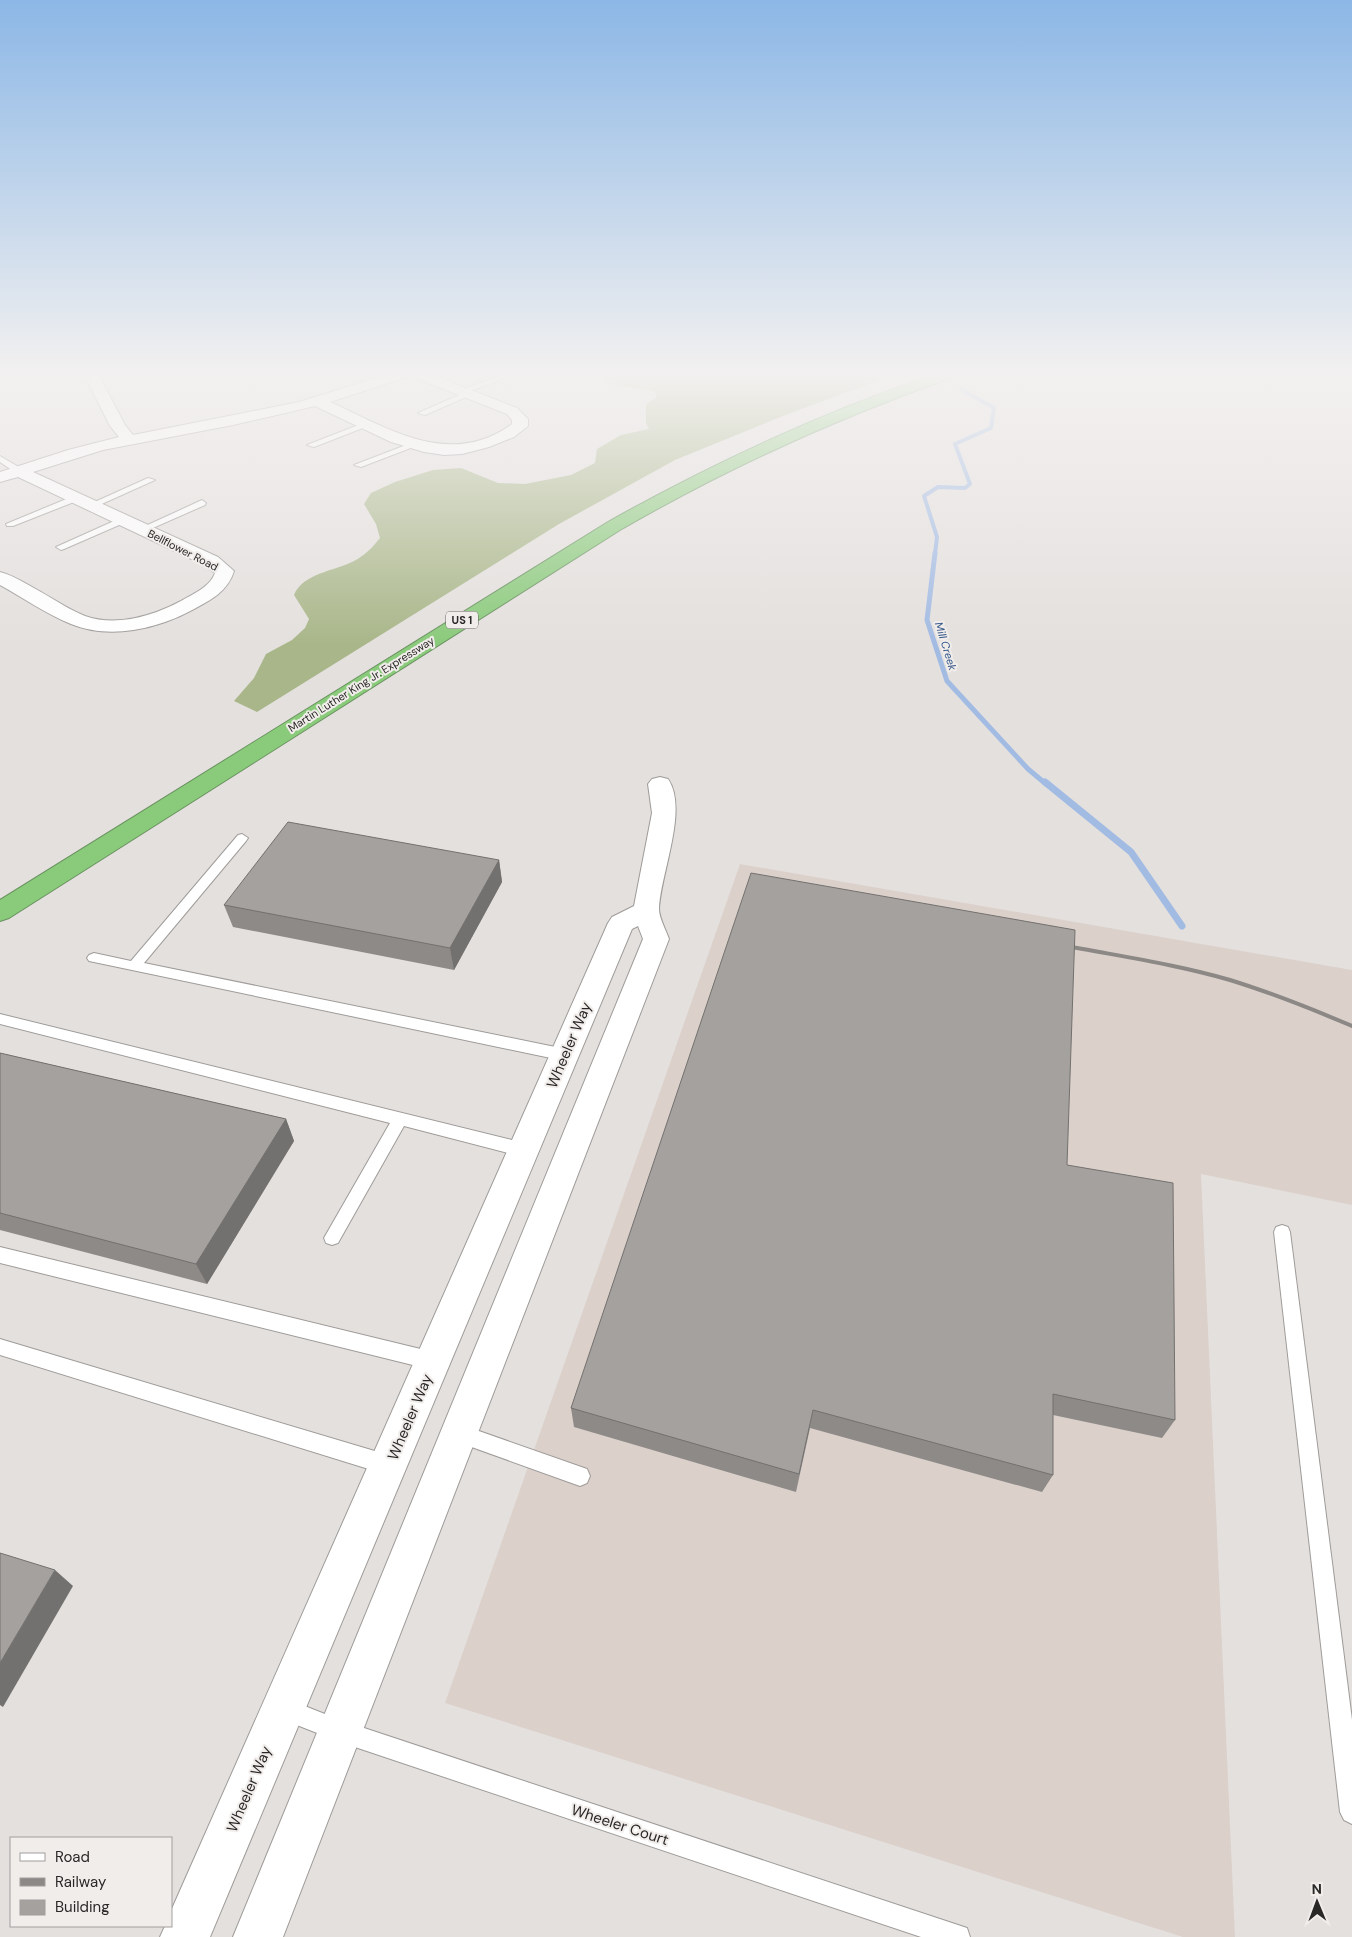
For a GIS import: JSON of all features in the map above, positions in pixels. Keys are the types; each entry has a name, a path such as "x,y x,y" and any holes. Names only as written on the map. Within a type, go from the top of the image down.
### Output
{"highway":[{"name":"Martin Luther King Jr. Expressway","path":"42,864 553,547 624,506 704,464"},
{"name":"Martin Luther King Jr. Expressway","path":"0,912 552,563 638,511 726,464"}],"street":[{"path":"0,477 38,464"},
{"name":"Bellflower Road","path":"0,578 79,620 105,626 126,625 164,615 186,606 223,581 225,571 211,561 19,471"},
{"path":"258,1937 656,939 646,911 664,813 660,784"},
{"name":"Wheeler Way","path":"186,1937 621,923 646,911"}],"lane":[{"path":"9,464 19,471"},
{"path":"10,524 152,480"},
{"path":"143,529 202,503"},
{"path":"62,547 123,520"},
{"path":"134,966 242,838"},
{"path":"94,958 565,1055"},
{"path":"0,1019 524,1150"},
{"path":"332,1238 400,1119"},
{"path":"1282,1232 1352,1812"},
{"path":"0,1255 434,1361"},
{"path":"0,1347 389,1466"},
{"path":"459,1433 580,1476"},
{"name":"Wheeler Court","path":"284,1708 340,1732 958,1937"}],"shaded area":[{"path":"740,864 1352,970 1352,1205 1201,1174 1235,1937 1183,1937 445,1703"}],"green space":[{"path":"592,464 667,464 559,524 257,712 234,701 254,678 266,654 292,640 305,628 309,619 294,595 298,588 312,577 358,559 380,538 376,524 364,504 371,493 395,482 433,470 461,468 498,483 525,484 571,475"}],"building":[{"path":"288,822 499,860 450,948 224,905"},
{"path":"751,873 1075,930 1067,1165 1173,1183 1175,1420 1053,1394 1053,1475 813,1410 799,1474 571,1408"},
{"path":"0,1053 286,1119 196,1264 0,1213"},
{"path":"0,1553 55,1570 0,1663"}],"waterway":[{"name":"Mill Creek","path":"935,554 937,537 924,496 938,487 965,488 970,484 963,464"},
{"name":"Mill Creek","path":"935,553 927,620 947,681 1028,769 1046,784"},
{"name":"Mill Creek","path":"1045,782 1131,852 1182,926"}],"railway":[{"path":"1062,945 1209,974 1261,990 1352,1026"}]}
